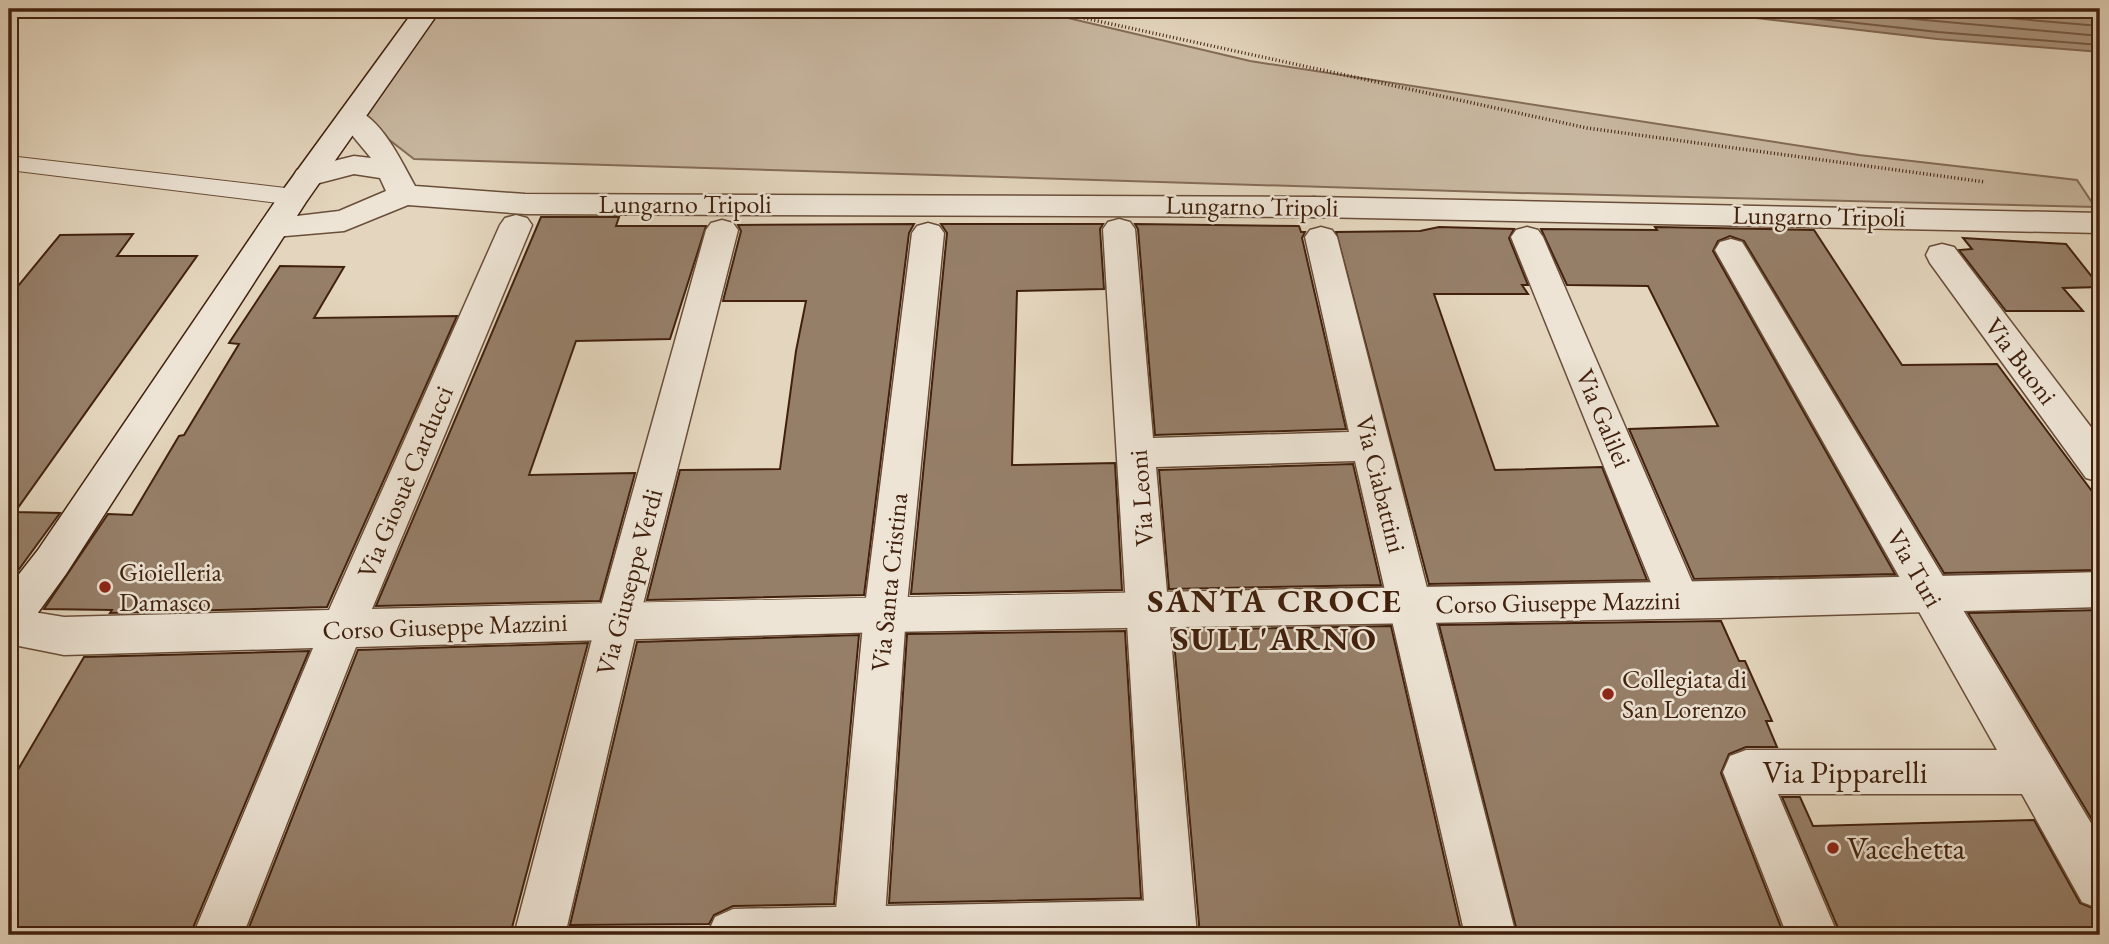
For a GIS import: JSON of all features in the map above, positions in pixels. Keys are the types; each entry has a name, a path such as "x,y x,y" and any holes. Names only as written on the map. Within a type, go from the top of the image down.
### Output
{"street":[{"path":"9,619 52,562 301,187 428,9"},
{"path":"351,117 383,152 397,182"},
{"name":"Lungarno Tripoli","path":"301,187 354,165 397,182 525,204 1318,222 2100,223"},
{"name":"Lungarno Tripoli","path":"274,227 344,221 397,182"},
{"name":"Via Ciabattini","path":"1318,222 1370,446 1412,604 1491,935"},
{"name":"Via Giosuè Carducci","path":"218,935 342,629 516,225"},
{"name":"Via Leoni","path":"1119,229 1138,453 1170,930"},
{"name":"Via Giuseppe Verdi","path":"539,935 618,620 722,230"},
{"name":"Via Santa Cristina","path":"859,931 885,614 928,233"},
{"name":"Via Galilei","path":"1527,236 1679,600"},
{"name":"Via Turi","path":"1731,250 2100,884"},
{"name":"Via Buoni","path":"1942,255 2100,467"},
{"path":"1138,453 1370,446"},
{"name":"Corso Giuseppe Mazzini","path":"9,626 64,636 618,620 2100,590"},
{"name":"Via Pipparelli","path":"1812,935 1746,772 2035,772"},
{"path":"733,935 859,931 1170,930"}],"lane":[{"path":"9,163 301,187"}],"path":[{"path":"1043,9 1587,128 1988,182"}],"shaded area":[{"path":"440,9 1030,9 1250,61 1859,155 2077,180 2095,207 1519,193 414,159 356,114"}],"water":[{"path":"1678,9 2100,9 2100,52 1937,39"}],"building":[{"path":"541,217 619,217 616,226 706,226 670,339 576,341 529,475 635,473 600,601 376,606"},
{"path":"914,224 909,233 864,595 647,600 680,470 780,469 796,351 806,301 723,301 741,231 738,225"},
{"path":"941,224 1103,224 1100,229 1104,289 1017,291 1012,465 1115,463 1122,590 911,594 947,233"},
{"path":"1135,224 1299,226 1301,232 1305,232 1302,238 1346,429 1155,435 1138,229"},
{"path":"1439,227 1514,229 1509,238 1528,285 1522,285 1528,294 1434,294 1495,470 1602,467 1647,580 1429,584 1336,232 1420,231"},
{"path":"1655,227 1814,230 1902,365 1997,364 2100,502 2100,570 1944,573 1744,241 1730,236 1718,241 1713,251 1895,574 1694,579 1629,429 1718,426 1648,286 1567,285 1541,229 1657,230"},
{"path":"133,234 117,256 197,256 15,512 60,513 9,583 9,297 60,235"},
{"path":"1963,238 2066,244 2100,287 2063,288 2083,311 2006,311 1959,250 1972,249"},
{"path":"280,266 344,267 314,318 457,316 327,607 110,613 112,610 44,609 108,514 132,515 239,344 229,343"},
{"path":"1353,464 1381,585 1169,589 1159,470"},
{"path":"2100,610 2100,833 1968,613"},
{"path":"1721,621 1739,661 1745,661 1772,721 1766,721 1777,747 1746,747 1729,754 1721,773 1784,935 1518,935 1439,625"},
{"path":"1391,626 1462,935 1200,935 1173,630"},
{"path":"1125,631 1141,898 889,903 907,634"},
{"path":"859,635 834,904 733,906 714,915 709,924 570,925 637,642"},
{"path":"588,643 510,935 246,935 358,650"},
{"path":"309,651 190,935 9,935 9,785 84,657"},
{"path":"1782,797 1800,797 1813,826 2034,820 2080,903 2100,911 2100,935 1841,935"}],"place":[{"name":"Gioielleria Damasco","path":"105,587"},
{"name":"Collegiata di San Lorenzo","path":"1608,694"},
{"name":"Vacchetta","path":"1833,848"}],"district":[{"name":"SANTA CROCE SULL'ARNO","path":"1275,619"}]}
